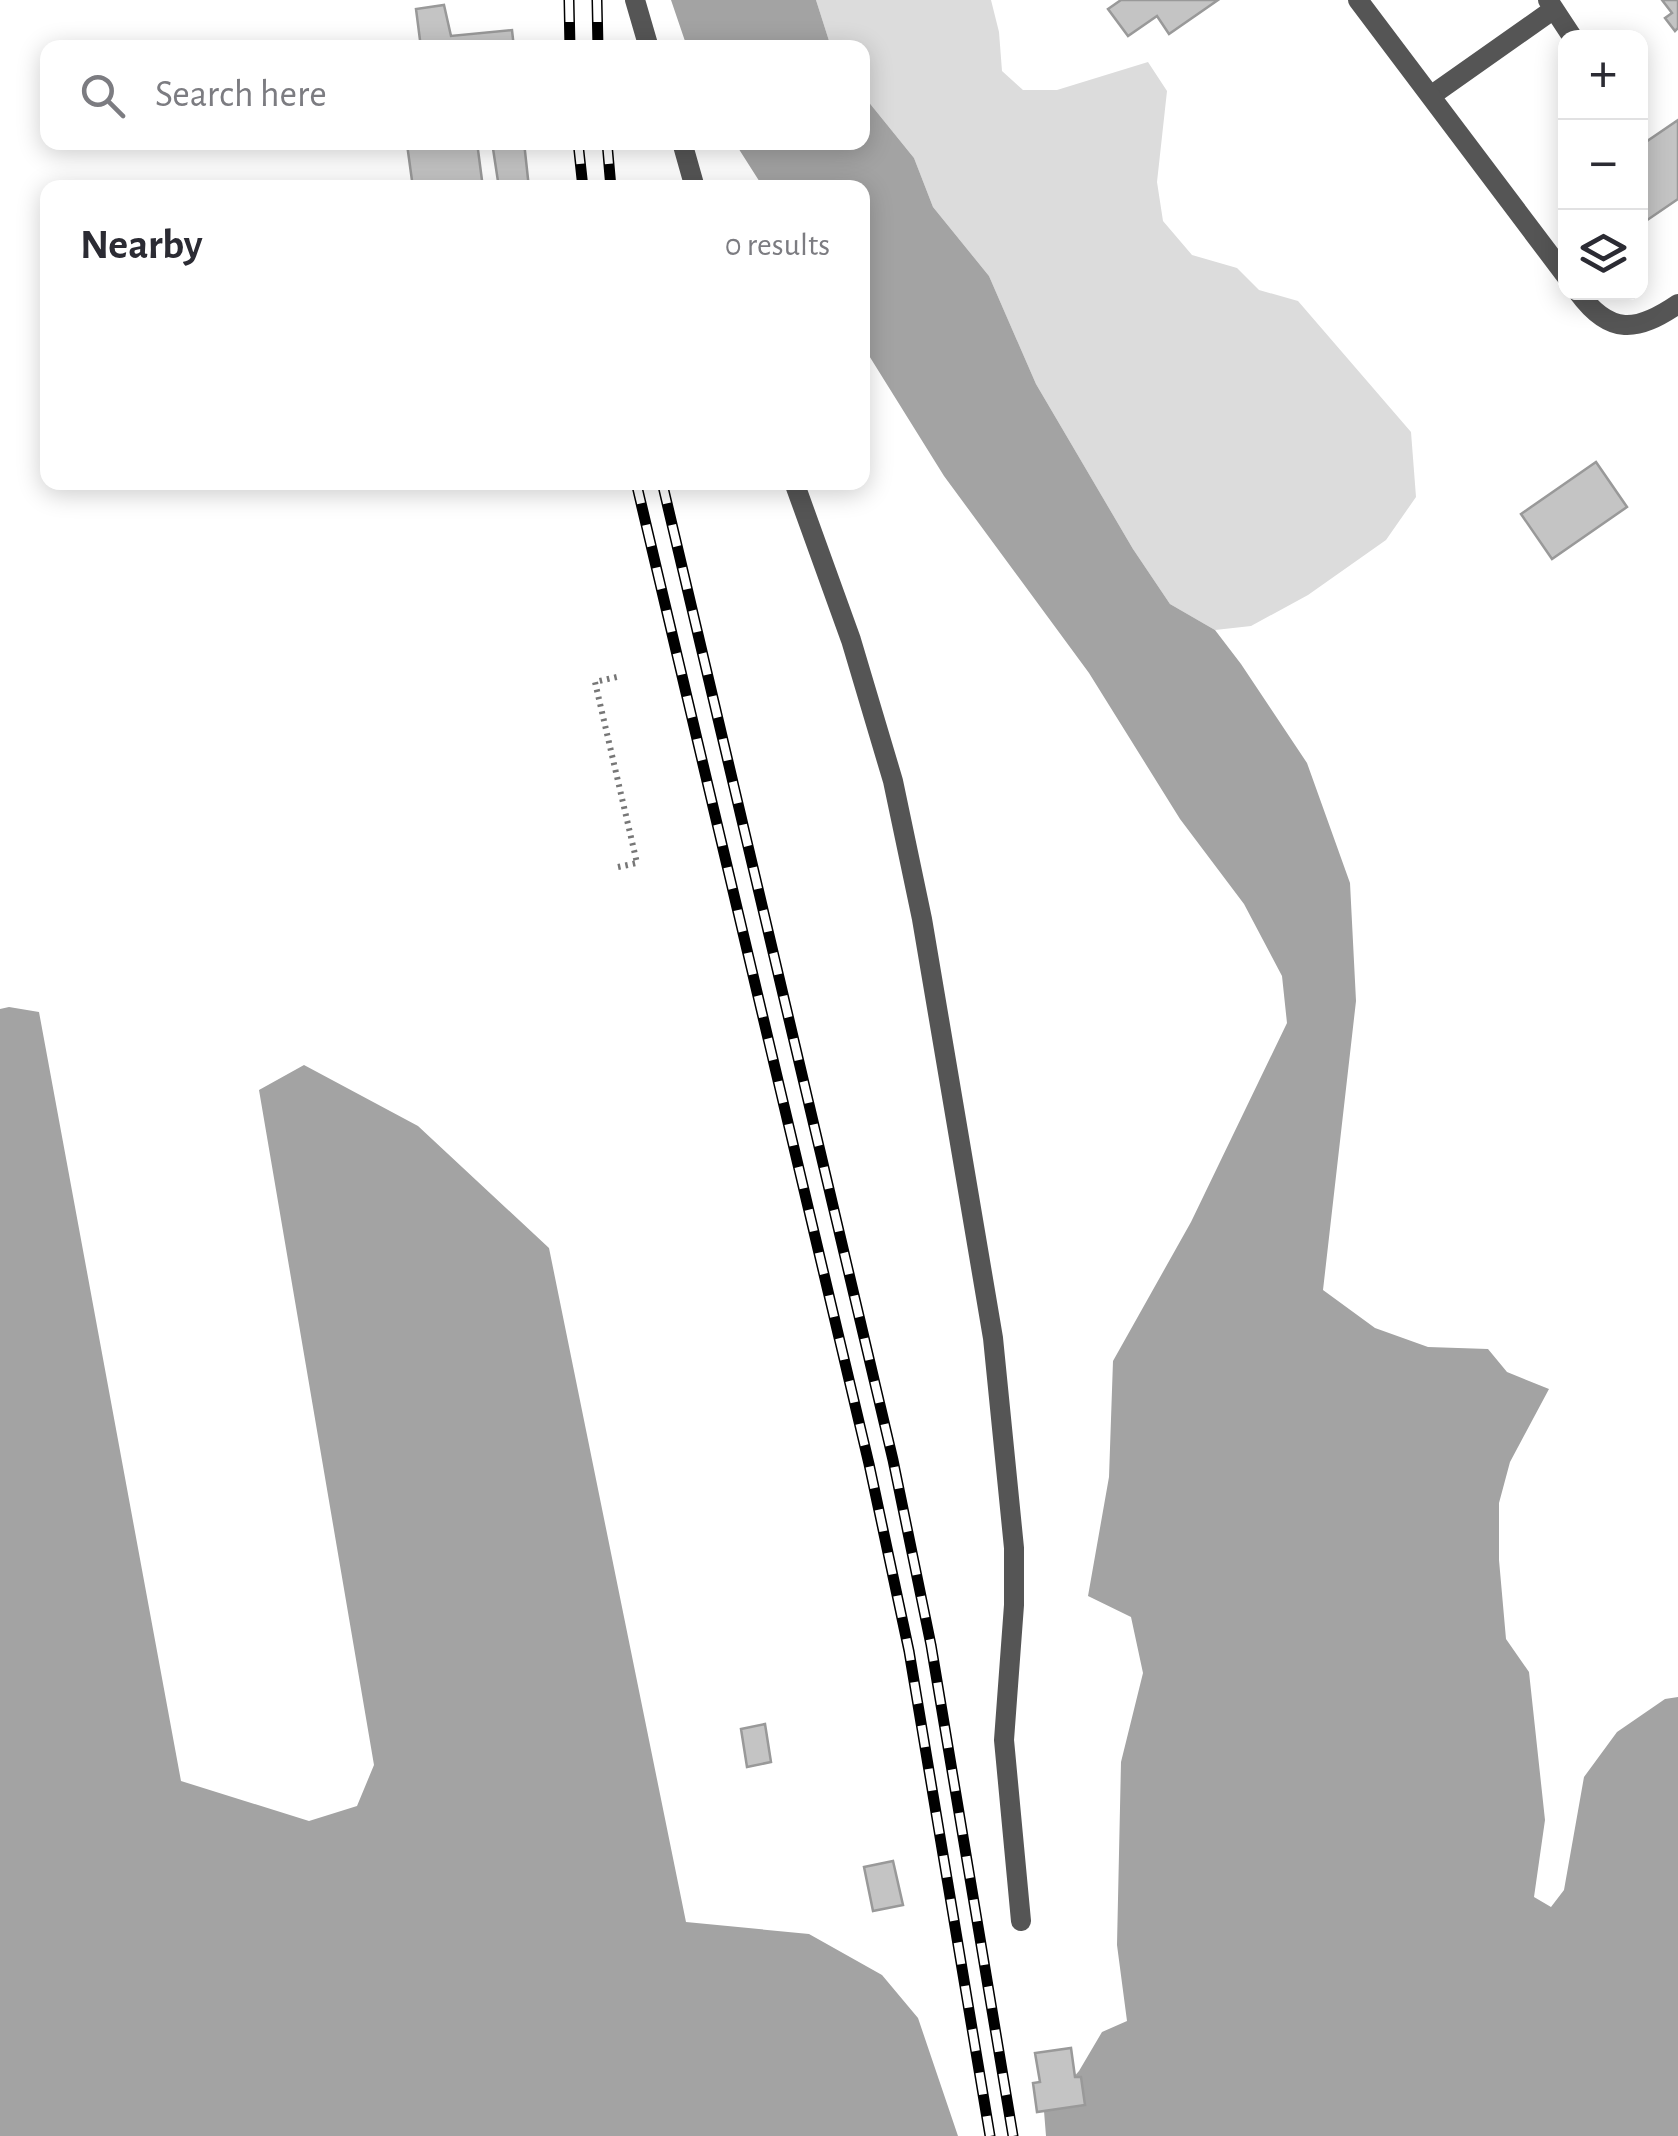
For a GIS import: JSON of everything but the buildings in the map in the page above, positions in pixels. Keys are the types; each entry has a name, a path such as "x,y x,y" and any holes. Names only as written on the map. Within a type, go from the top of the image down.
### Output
{"street":[{"path":"634,0 646,40"},
{"path":"1358,0 1558,265"},
{"path":"1432,95 1551,4 1569,30"},
{"path":"684,150 693,180"},
{"path":"1584,300 1606,320 1628,326 1651,322 1678,304"},
{"path":"797,490 851,640 894,782 922,919 993,1338 1014,1548 1004,1740 1021,1922"}],"path":[{"path":"618,868 637,863 595,682 621,676"}],"shaded area":[{"path":"671,0 816,0 829,40 685,40"},
{"path":"816,0 991,0 999,32 1002,71 1023,90 1057,90 1148,62 1167,91 1157,182 1163,221 1192,255 1237,268 1259,290 1298,301 1411,432 1416,497 1386,540 1308,595 1251,626 1215,630 1170,604 1036,384 989,276 933,207 914,158 870,104 870,40 829,40"},
{"path":"870,104 914,158 933,207 989,276 1036,384 1133,549 1170,604 1215,630 1307,763 1350,883 1356,1001 1323,1290 1375,1328 1428,1347 1488,1349 1507,1372 1549,1389 1510,1462 1499,1503 1506,1639 1529,1672 1545,1820 1534,1897 1551,1907 1564,1890 1584,1777 1617,1732 1665,1699 1678,1697 1678,2136 1046,2136 1044,2111 1079,2071 1102,2032 1127,2021 1117,1945 1121,1762 1143,1673 1131,1617 1088,1596 1109,1477 1113,1361 1191,1222 1287,1023 1282,976 1244,904 1180,819 1089,673 944,476 870,357 870,180 759,180 739,150 870,150"},
{"path":"0,1009 39,1012 181,1781 309,1821 357,1806 374,1765 259,1090 304,1065 418,1126 549,1248 686,1922 809,1934 882,1975 918,2018 958,2136 0,2136"}],"railway":[{"path":"569,0 570,40"},
{"path":"597,0 598,40"},
{"path":"579,150 582,180"},
{"path":"608,150 610,180"},
{"path":"638,490 869,1464 909,1651 990,2136"},
{"path":"664,490 893,1460 931,1645 1013,2136"}]}
